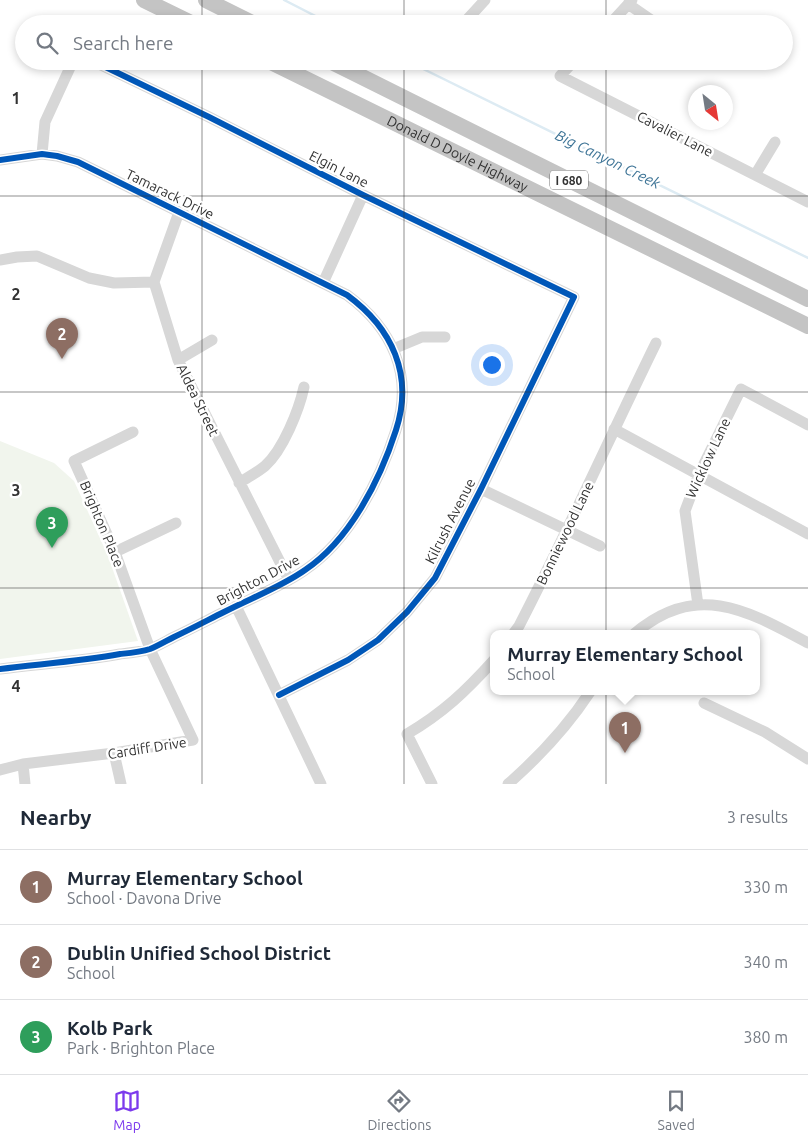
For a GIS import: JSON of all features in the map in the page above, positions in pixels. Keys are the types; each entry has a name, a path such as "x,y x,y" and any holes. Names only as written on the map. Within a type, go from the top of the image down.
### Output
{"highway":[{"path":"144,0 174,15"},
{"path":"206,0 236,15"},
{"name":"Donald D Doyle Highway","path":"287,70 808,326"},
{"name":"Donald D Doyle Highway","path":"348,70 808,299"}],"street":[{"path":"471,15 485,0"},
{"path":"618,15 630,2 646,15"},
{"path":"42,154 45,122 69,70"},
{"name":"Elgin Lane","path":"112,70 574,297"},
{"name":"Cavalier Lane","path":"566,70 560,76 808,202"},
{"path":"755,175 775,142"},
{"name":"Tamarack Drive","path":"0,160 42,154 78,162 322,283"},
{"path":"322,283 363,195"},
{"path":"0,260 37,256 89,278 114,284 154,282 179,212"},
{"name":"Aldea Street","path":"154,282 178,360 289,580"},
{"name":"Brighton Drive","path":"0,669 106,657 150,649 305,571 330,551 346,532 371,489 389,451 401,416 404,391 401,370 393,349 382,329 365,308 347,295 322,283"},
{"name":"Kilrush Avenue","path":"278,695 348,660 378,640 407,612 434,578 574,297"},
{"path":"393,349 422,337 445,338"},
{"path":"178,360 212,340"},
{"name":"Bonniewood Lane","path":"516,630 568,530 656,343"},
{"path":"239,483 266,465 277,451 299,408 304,387"},
{"name":"Wicklow Lane","path":"698,605 685,511 699,474 741,389 808,425"},
{"path":"614,429 808,534"},
{"name":"Brighton Place","path":"133,432 74,461 115,552 150,649"},
{"path":"480,489 600,546"},
{"path":"115,552 176,523"},
{"path":"639,630 668,613 698,605 723,606 744,611 772,623 808,643"},
{"path":"236,606 319,783"},
{"name":"Cardiff Drive","path":"0,770 23,764 114,753 194,740 150,649"},
{"path":"432,784 407,734 433,719 466,691 490,664"},
{"path":"508,784 555,739 588,695"},
{"path":"704,703 765,732 808,759"},
{"path":"114,753 121,784"},
{"path":"23,764 25,784"}],"shaded area":[{"path":"0,441 54,463 74,481 108,556 138,641 0,659"}],"waterway":[{"name":"Big Canyon Creek","path":"284,0 313,15"},
{"name":"Big Canyon Creek","path":"425,70 808,258"}],"cycle path":[{"path":"112,70 574,297 481,489 435,578 407,612 378,640 348,660 279,695"},
{"path":"0,160 42,154 78,162 347,295 363,308 387,338 395,354 402,390 401,410 396,430 372,488 361,508 336,542 305,570 276,587 150,649 90,659 0,669"}],"place":[{"name":"Dublin Unified School District","path":"62,359"},
{"name":"Kolb Park","path":"52,548"},
{"name":"Murray Elementary School","path":"625,753"}]}
